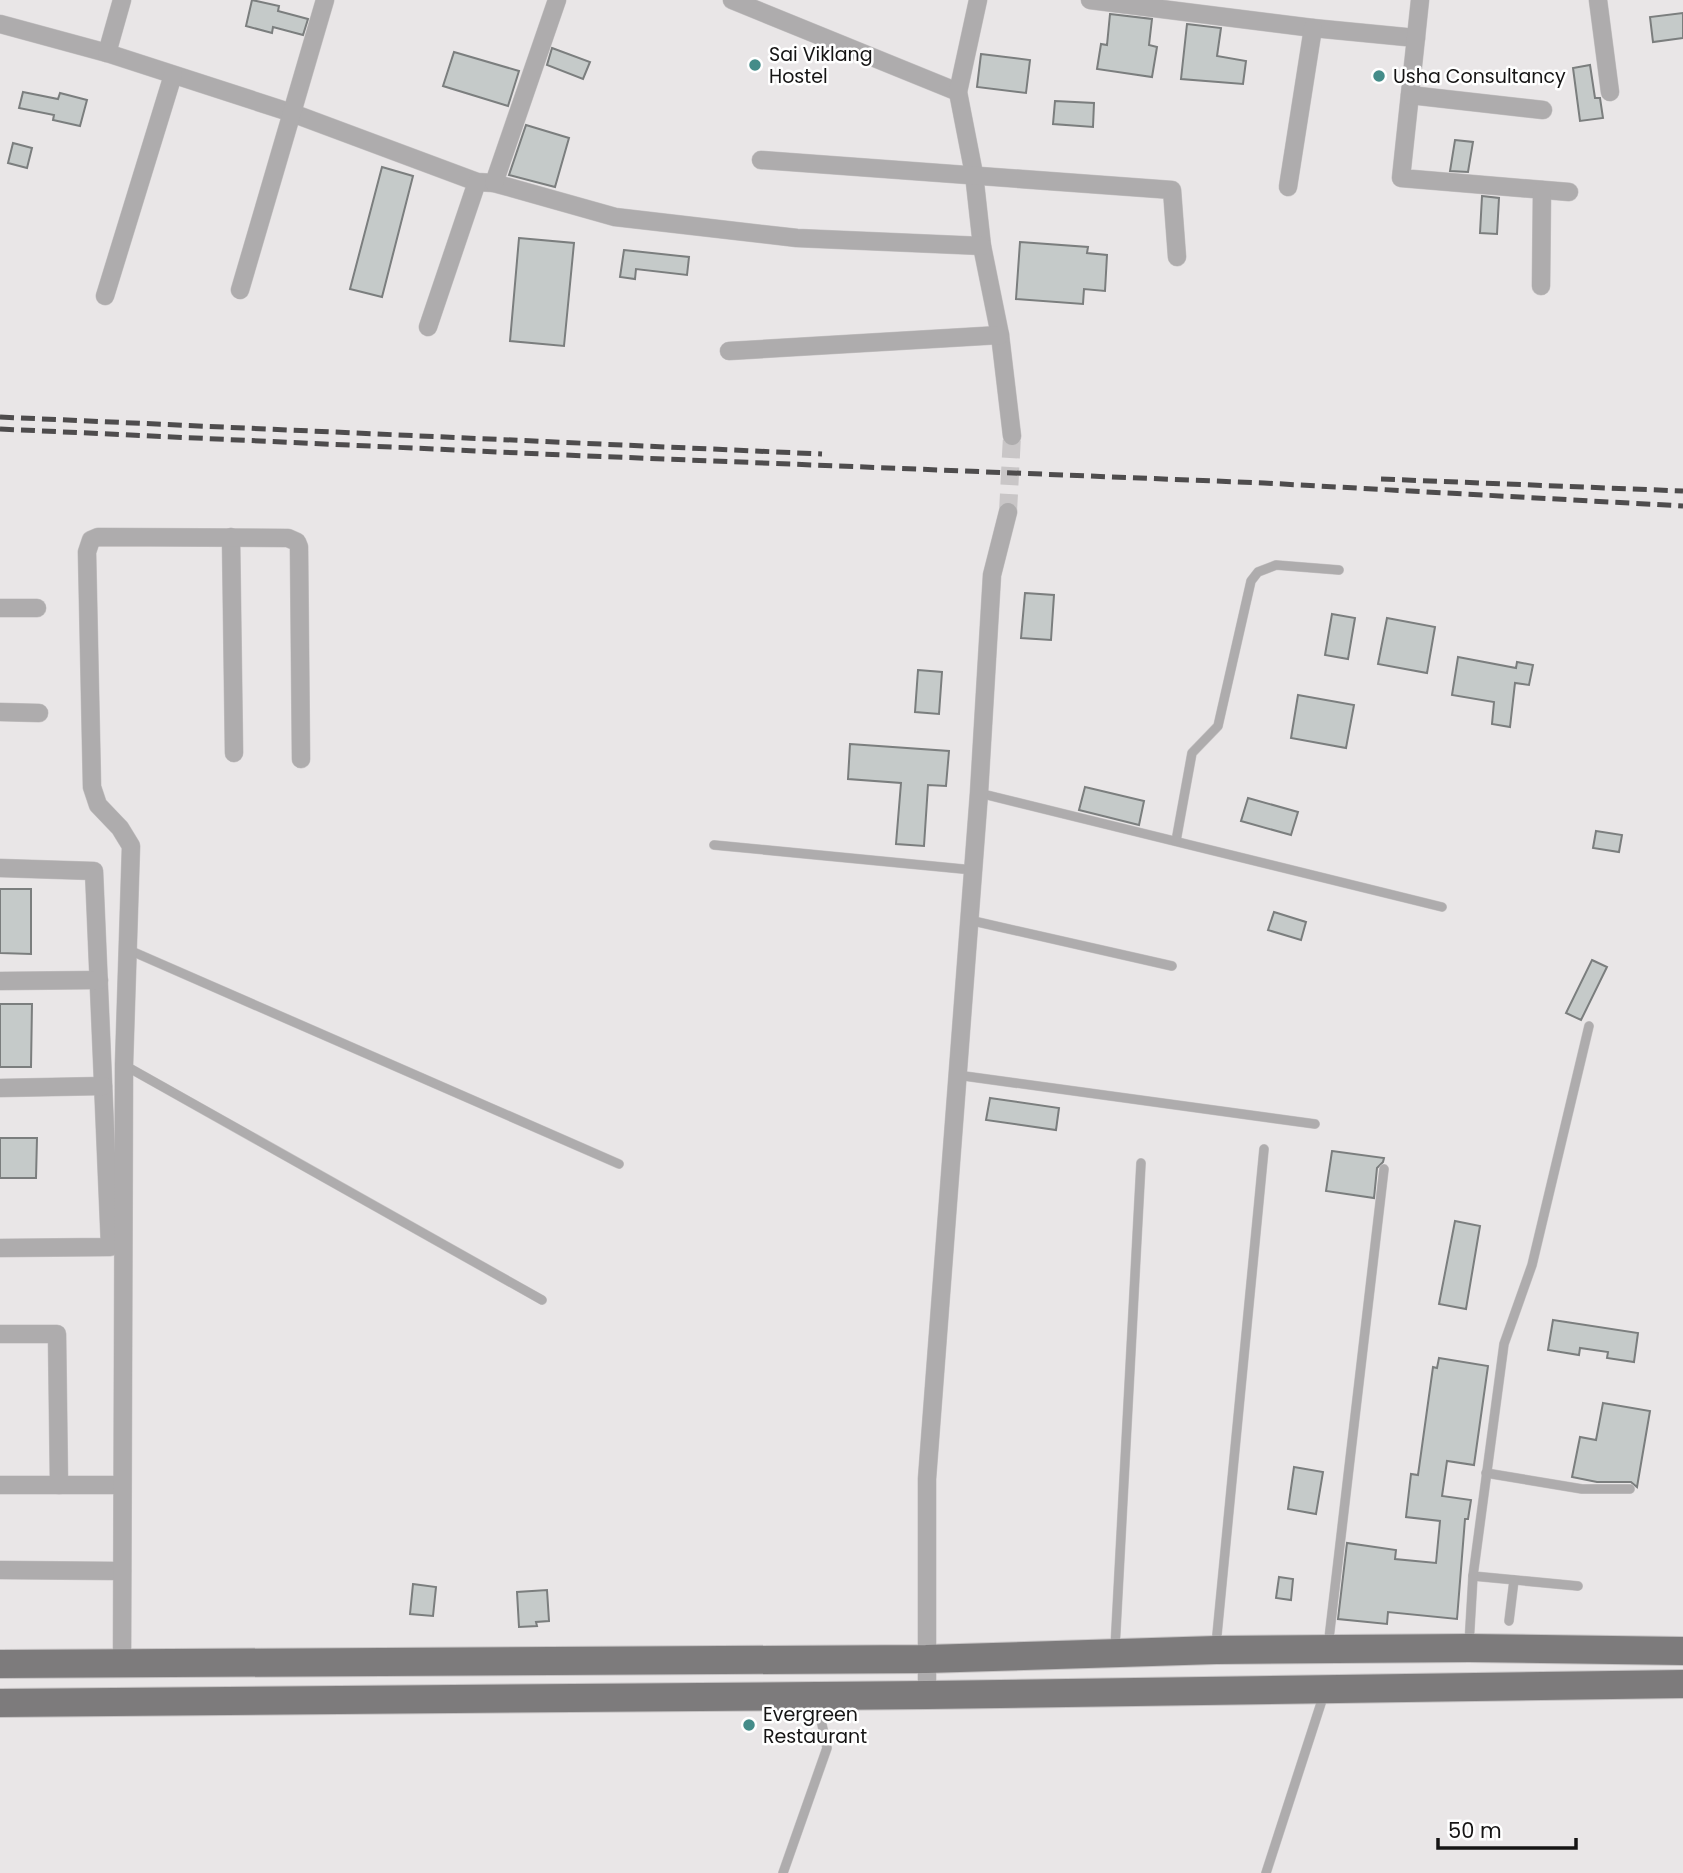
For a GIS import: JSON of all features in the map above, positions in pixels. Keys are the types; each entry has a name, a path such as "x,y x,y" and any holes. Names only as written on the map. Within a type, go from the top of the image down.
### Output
{"main road":[{"path":"0,1664 926,1659 1216,1650 1469,1648 1683,1651"},
{"path":"0,1703 927,1695 1683,1684"}],"street":[{"path":"107,53 122,0"},
{"path":"240,290 325,0"},
{"path":"428,327 557,0"},
{"path":"732,0 958,92"},
{"path":"978,0 958,92 974,174 982,246 1000,335 1012,436"},
{"path":"1090,0 1416,38"},
{"path":"1420,0 1401,178 1569,192"},
{"path":"1598,0 1610,92"},
{"path":"0,24 107,53 292,113 486,182 615,218 797,238 982,246"},
{"path":"1288,187 1313,28"},
{"path":"105,296 173,75"},
{"path":"1410,95 1543,110"},
{"path":"761,160 1172,190 1177,257"},
{"path":"1541,286 1542,190"},
{"path":"729,351 1000,335"},
{"path":"927,1695 927,1479 979,793 992,575 1008,512"},
{"path":"122,1665 124,1065 131,846 120,828 98,805 92,787 89,545 98,537 288,538 297,542 301,759"},
{"path":"231,537 234,753"},
{"path":"0,608 37,608"},
{"path":"0,712 39,713"},
{"path":"0,868 94,871 110,1247 0,1248"},
{"path":"0,981 99,979"},
{"path":"0,1088 103,1086"},
{"path":"0,1334 57,1334 58,1485"},
{"path":"0,1485 122,1485"},
{"path":"0,1570 122,1571"}],"lane":[{"path":"1176,841 1192,753 1218,726 1251,582 1258,572 1276,565 1339,570"},
{"path":"979,793 1442,907"},
{"path":"713,845 973,870"},
{"path":"969,920 1172,966"},
{"path":"129,950 619,1164"},
{"path":"1469,1648 1473,1576 1504,1345 1532,1265 1589,1026"},
{"path":"124,1065 542,1300"},
{"path":"957,1075 1315,1124"},
{"path":"1216,1650 1264,1149"},
{"path":"1114,1653 1141,1163"},
{"path":"1328,1651 1384,1169"},
{"path":"1486,1473 1582,1489 1630,1489"},
{"path":"1473,1576 1578,1586"},
{"path":"1509,1621 1514,1580"},
{"path":"1266,1873 1325,1689"},
{"path":"783,1873 827,1748 816,1696"}],"building":[{"path":"252,0 279,6 278,11 308,19 303,35 273,27 272,33 246,26"},
{"path":"1683,13 1683,38 1653,42 1650,17"},
{"path":"1110,14 1152,19 1149,45 1157,47 1152,77 1097,69 1101,44 1107,45"},
{"path":"1187,24 1221,28 1217,56 1246,61 1243,84 1181,79"},
{"path":"552,48 590,62 583,79 547,65"},
{"path":"454,52 519,71 508,106 443,86"},
{"path":"981,54 1030,60 1026,93 977,87"},
{"path":"1590,65 1595,98 1600,98 1603,118 1580,121 1573,68"},
{"path":"23,92 58,99 60,93 87,100 80,126 53,120 54,115 19,108"},
{"path":"1055,101 1094,103 1093,127 1053,124"},
{"path":"526,125 569,138 555,187 509,175"},
{"path":"1455,140 1473,142 1468,172 1450,171"},
{"path":"13,143 32,148 27,168 8,163"},
{"path":"382,167 413,176 382,297 350,289"},
{"path":"1482,196 1499,198 1497,234 1480,233"},
{"path":"519,238 574,243 564,346 510,341"},
{"path":"1020,242 1088,247 1087,253 1107,255 1105,291 1084,289 1083,304 1016,299"},
{"path":"624,250 689,257 687,275 636,269 635,279 620,277"},
{"path":"1025,593 1054,595 1051,640 1021,638"},
{"path":"1332,614 1355,618 1348,659 1325,655"},
{"path":"1387,618 1435,627 1427,673 1378,664"},
{"path":"1458,657 1516,668 1517,662 1533,665 1529,685 1515,683 1510,727 1492,724 1494,702 1452,695"},
{"path":"918,670 942,672 939,714 915,712"},
{"path":"1298,695 1354,705 1346,748 1291,738"},
{"path":"850,744 949,751 946,786 928,785 924,846 896,844 901,783 848,779"},
{"path":"1085,787 1144,801 1139,825 1079,810"},
{"path":"1248,798 1298,812 1291,835 1241,821"},
{"path":"1596,831 1622,835 1619,852 1593,848"},
{"path":"0,889 31,889 31,954 0,953"},
{"path":"1274,912 1306,922 1301,940 1268,930"},
{"path":"1592,960 1607,967 1581,1020 1566,1013"},
{"path":"0,1004 32,1004 31,1067 0,1067"},
{"path":"990,1098 1059,1108 1056,1130 986,1120"},
{"path":"0,1138 37,1138 36,1178 0,1178"},
{"path":"1332,1151 1384,1158 1377,1168 1374,1198 1326,1191"},
{"path":"1455,1221 1480,1226 1466,1309 1439,1304"},
{"path":"1553,1320 1638,1333 1634,1362 1607,1358 1608,1352 1580,1348 1579,1355 1548,1350"},
{"path":"1439,1358 1488,1366 1474,1465 1447,1461 1442,1496 1471,1500 1468,1519 1465,1519 1457,1619 1388,1612 1387,1624 1338,1619 1347,1543 1396,1550 1395,1559 1436,1563 1440,1521 1406,1517 1411,1474 1418,1475 1433,1367 1437,1368"},
{"path":"1603,1403 1650,1411 1637,1487 1631,1482 1597,1482 1572,1477 1580,1437 1596,1440"},
{"path":"1294,1467 1323,1472 1316,1514 1288,1509"},
{"path":"1279,1577 1293,1579 1291,1600 1276,1598"},
{"path":"413,1584 436,1587 433,1616 410,1614"},
{"path":"547,1590 549,1621 536,1622 537,1626 519,1627 517,1592"}],"tunnel":[{"path":"1008,512 1012,436"}],"railway":[{"path":"0,417 822,454"},
{"path":"0,429 1264,483 1683,506"},
{"path":"1381,479 1683,491"}],"place":[{"name":"Sai Viklang Hostel","path":"755,65"},
{"name":"Usha Consultancy","path":"1379,76"},
{"name":"Evergreen Restaurant","path":"749,1725"}]}
